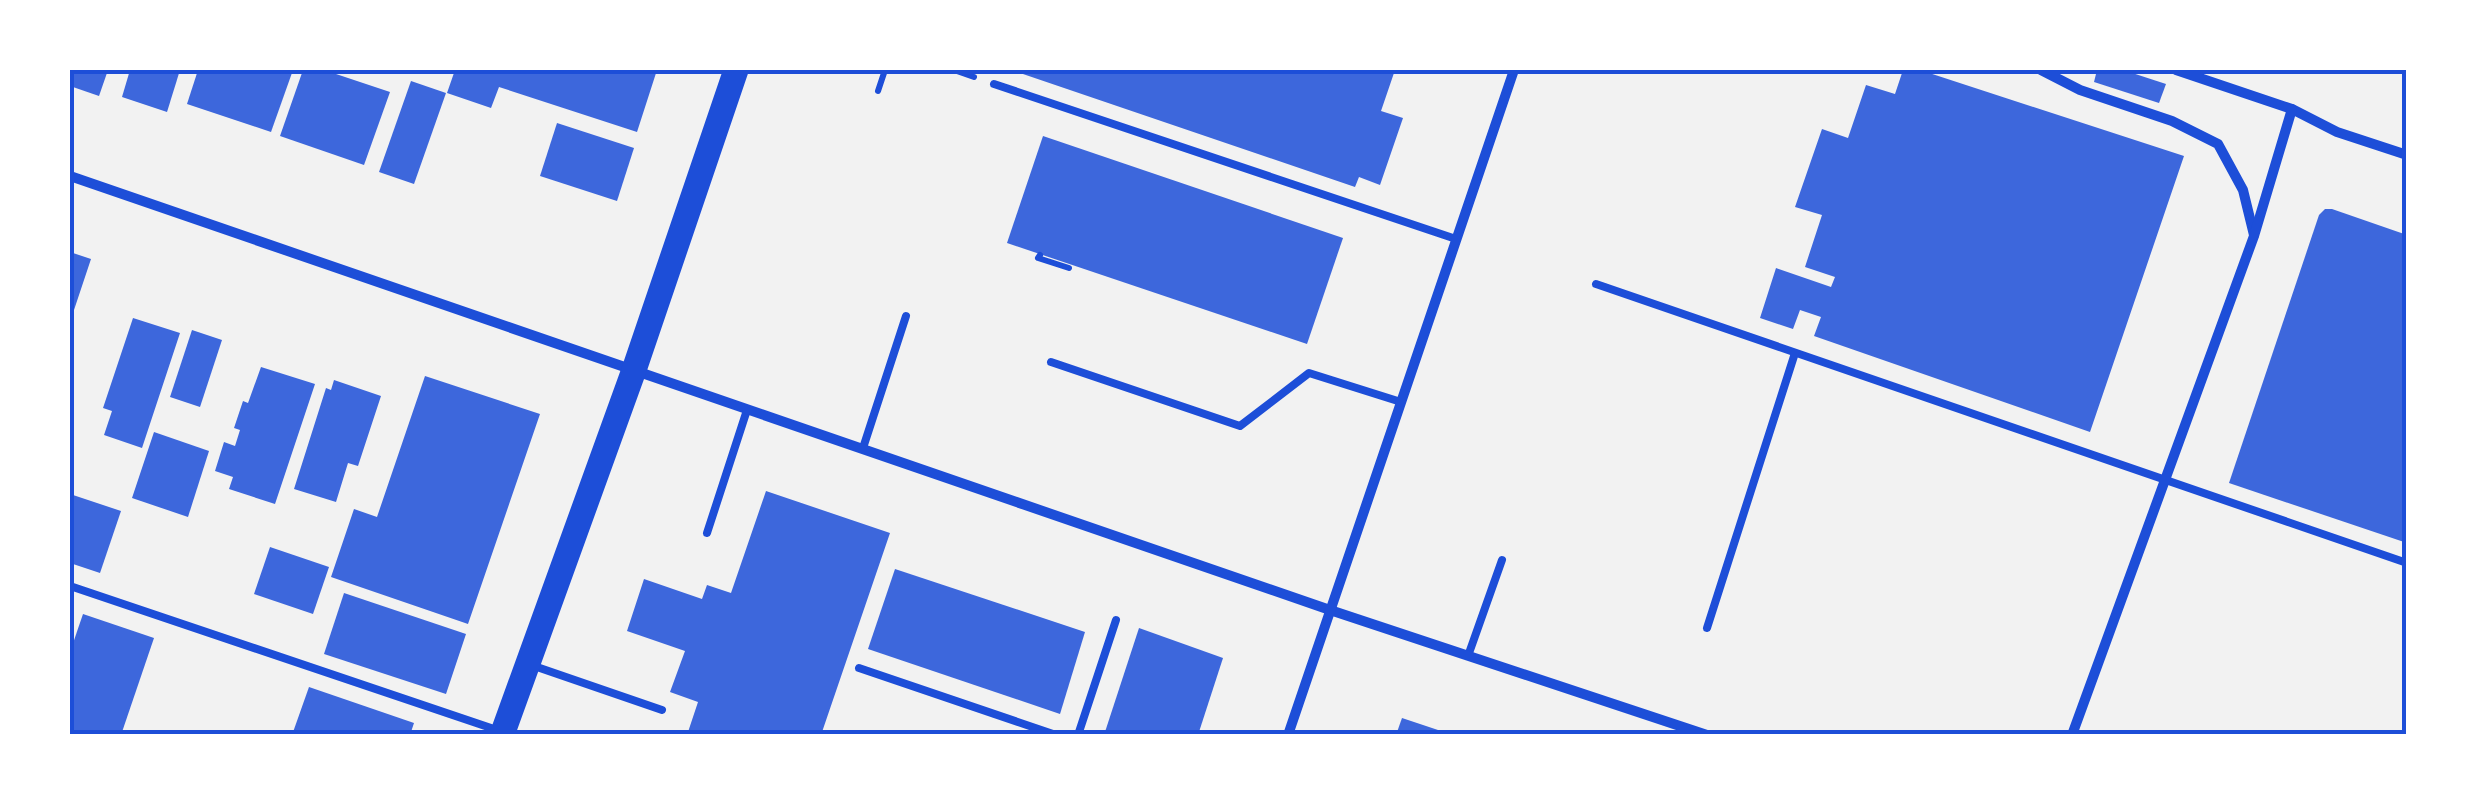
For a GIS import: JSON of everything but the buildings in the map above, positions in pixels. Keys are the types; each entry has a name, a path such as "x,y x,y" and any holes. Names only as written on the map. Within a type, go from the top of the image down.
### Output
{"main road":[{"path":"506,734 527,664 634,370 736,70"}],"street":[{"path":"1288,735 1514,70"},
{"path":"2041,70 2080,90 2172,121 2218,144 2243,190 2254,236"},
{"path":"2176,70 2292,109 2337,132 2407,155"},
{"path":"2072,735 2254,236 2292,109"},
{"path":"70,176 1330,610 1707,735"}],"lane":[{"path":"994,84 1456,239"},
{"path":"1596,284 2407,563"},
{"path":"862,448 906,316"},
{"path":"1707,628 1796,353"},
{"path":"1051,362 1240,426 1309,373 1400,402"},
{"path":"707,533 747,410"},
{"path":"1468,656 1502,560"},
{"path":"70,586 506,734"},
{"path":"1078,735 1116,620"},
{"path":"527,664 662,710"},
{"path":"860,668 1056,735"}],"path":[{"path":"878,91 885,70"},
{"path":"1040,255 1038,258 1069,268"}]}
